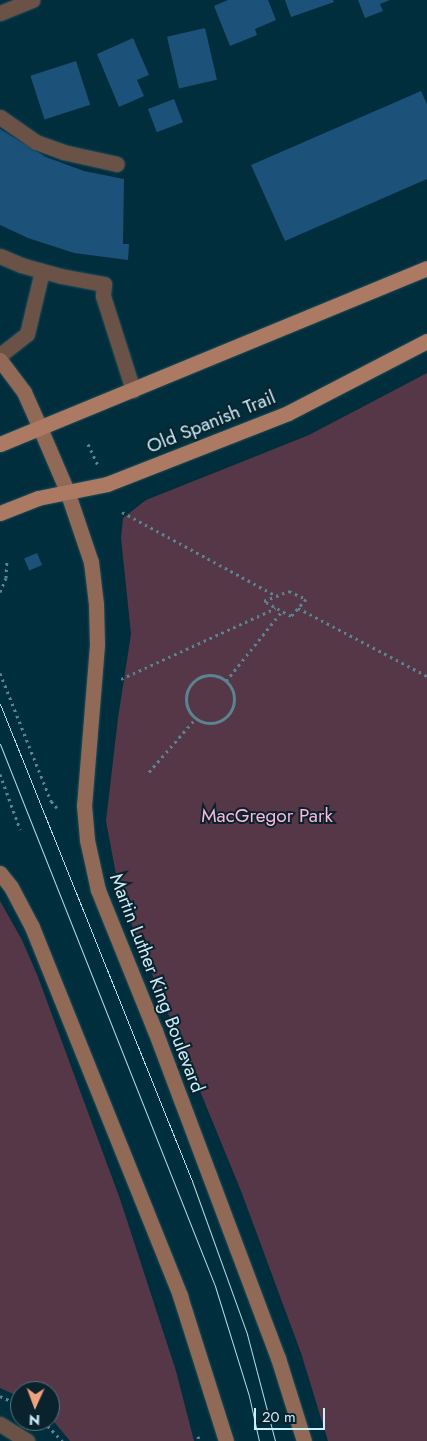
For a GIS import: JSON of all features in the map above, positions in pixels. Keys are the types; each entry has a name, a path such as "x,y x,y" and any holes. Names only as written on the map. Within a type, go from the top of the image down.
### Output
{"main road":[{"path":"0,444 427,268"},
{"name":"Old Spanish Trail","path":"0,513 38,498 107,484 288,413 427,341"},
{"name":"Martin Luther King Boulevard","path":"0,360 24,392 67,491 91,562 96,604 96,654 84,805 87,840 98,890 155,1031 275,1348 304,1441"},
{"path":"0,873 11,887 32,927 180,1296 226,1441"}],"street":[{"path":"0,13 32,0"},
{"path":"0,117 36,142 63,152 117,164"},
{"path":"0,256 42,271 104,284 103,296 133,390"},
{"path":"0,355 27,334 42,271"},
{"path":"0,1424 27,1441"}],"path":[{"path":"88,444 98,465"},
{"path":"122,512 276,596"},
{"path":"0,592 6,578 7,559"},
{"path":"289,591 306,599 292,616 264,601 276,596 289,591"},
{"path":"121,679 276,608"},
{"path":"298,608 427,676"},
{"path":"226,681 282,611"},
{"path":"0,673 51,801 57,808"},
{"path":"204,676 219,677 226,681 234,695 231,711 219,721 211,723 196,718 190,713 186,698 191,684 204,676"},
{"path":"149,772 196,718"},
{"path":"0,774 20,829"},
{"path":"52,1431 62,1441"},
{"path":"198,1436 199,1441"}],"green space":[{"name":"MacGregor Park","path":"427,373 427,1441 328,1441 301,1353 241,1191 120,896 106,821 118,718 131,634 121,538 123,518 146,500 309,435"},
{"path":"0,901 22,940 38,977 120,1199 176,1371 194,1441 70,1441 60,1429 60,1381 10,1381 10,1392 0,1388"}],"building":[{"path":"228,0 268,0 276,20 255,29 257,35 230,46 214,6"},
{"path":"285,0 333,0 334,2 291,17"},
{"path":"358,0 390,0 380,4 383,11 365,18"},
{"path":"205,28 217,80 179,88 167,37"},
{"path":"133,38 149,75 137,80 144,96 119,107 97,54"},
{"path":"76,61 90,105 45,120 30,76"},
{"path":"421,91 427,104 427,179 285,241 251,165"},
{"path":"174,99 183,122 157,132 148,109"},
{"path":"0,129 46,157 84,171 124,179 123,244 129,244 128,260 74,253 28,238 0,225"},
{"path":"37,553 42,565 29,570 24,558"}],"tram line":[{"path":"0,704 192,1181 247,1334 275,1441"},
{"path":"0,744 215,1286 249,1396 259,1441"}]}
